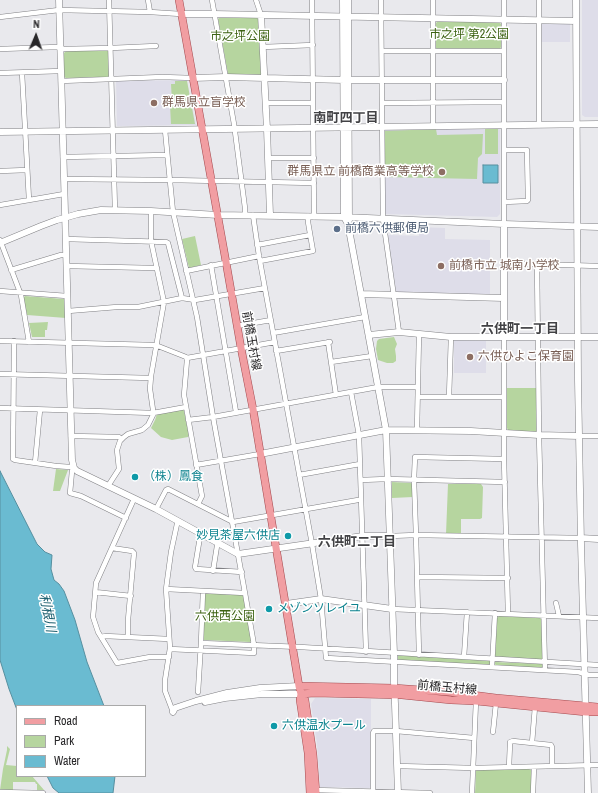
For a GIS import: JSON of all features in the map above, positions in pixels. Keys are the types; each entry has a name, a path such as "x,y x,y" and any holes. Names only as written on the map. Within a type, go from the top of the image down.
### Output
{"main road":[{"name":"前橋玉村線","path":"179,0 253,409 301,694 394,691 451,700 535,707 586,709 598,707"},
{"name":"前橋玉村線","path":"299,686 394,691 586,709 598,712"},
{"path":"301,694 300,700 313,791"}],"street":[{"path":"59,0 71,436 74,467 72,471 70,493 82,496 126,518"},
{"path":"109,0 115,210"},
{"path":"148,0 150,12"},
{"path":"212,0 235,129 245,215"},
{"path":"256,0 261,15 270,215"},
{"path":"260,261 313,251 308,222 311,216 314,183 312,0"},
{"path":"343,0 346,16"},
{"path":"348,0 346,16 347,220 386,430 398,793"},
{"path":"381,0 383,219 399,332"},
{"path":"433,0 433,126"},
{"path":"504,0 503,397 508,614"},
{"path":"539,0 539,125"},
{"path":"576,0 578,436 588,793"},
{"path":"0,17 59,10 181,14 382,16 576,21"},
{"path":"263,47 313,45"},
{"path":"0,50 57,47 64,49 156,46"},
{"path":"382,51 504,51"},
{"path":"0,73 61,71"},
{"path":"22,73 29,200"},
{"path":"61,81 162,77 346,80 504,80"},
{"path":"266,103 313,102"},
{"path":"382,103 504,102"},
{"path":"0,132 598,124"},
{"path":"165,130 173,212 193,300 246,593 254,653 170,649"},
{"path":"504,150 527,150 528,157 528,200 504,202"},
{"path":"63,157 167,155"},
{"path":"268,158 314,158"},
{"path":"0,171 27,170"},
{"path":"64,179 314,183"},
{"path":"0,205 64,194"},
{"path":"29,342 20,292 0,242 65,218 91,212 115,210 151,211 311,216 347,220 383,219 598,227"},
{"path":"108,486 120,469 117,449 122,439 128,434 147,427 152,419 153,413 150,378 164,302 151,241 151,211"},
{"path":"253,215 276,351 312,544 321,599 326,658 544,670 598,675"},
{"path":"257,245 310,236"},
{"path":"66,239 151,241 168,243 182,298"},
{"path":"11,270 60,255 66,255"},
{"path":"186,271 259,256"},
{"path":"503,263 598,266"},
{"path":"537,264 538,435 544,616 544,670"},
{"path":"211,265 236,412"},
{"path":"67,266 157,268"},
{"path":"68,311 117,307 138,308 182,298 193,300 265,288"},
{"path":"0,291 67,296"},
{"path":"361,294 503,298"},
{"path":"273,333 365,317"},
{"path":"237,326 271,320"},
{"path":"369,335 399,332 451,337 598,337"},
{"path":"417,430 419,334"},
{"path":"450,397 451,337"},
{"path":"0,341 155,346 187,358 275,342"},
{"path":"14,341 13,459 74,467 77,471 156,509 238,554 363,536 416,535 598,539"},
{"path":"276,351 329,342 336,395"},
{"path":"331,362 372,356"},
{"path":"187,358 184,388 188,420 202,496 198,504"},
{"path":"0,374 150,378"},
{"path":"188,420 213,417 378,387 418,388"},
{"path":"351,392 359,435 366,652"},
{"path":"418,397 503,397"},
{"path":"0,408 153,413 186,407"},
{"path":"36,463 40,410"},
{"path":"196,465 386,430 470,431 538,435 598,436"},
{"path":"71,436 119,437 122,439"},
{"path":"419,655 414,480 415,457 504,459"},
{"path":"299,475 360,464"},
{"path":"360,480 388,479 505,482"},
{"path":"156,509 167,489 233,522 358,500"},
{"path":"134,499 96,583 93,617 98,632 116,663 150,657 169,657"},
{"path":"173,712 165,691 165,680 170,649 166,590 171,552 178,522"},
{"path":"202,534 200,537 195,568 197,570 242,572"},
{"path":"212,570 218,544"},
{"path":"112,548 132,551 134,553 128,620 128,637"},
{"path":"417,577 508,578"},
{"path":"166,590 246,593"},
{"path":"198,692 203,591"},
{"path":"95,592 131,596"},
{"path":"286,604 321,599 392,609 418,611 598,618"},
{"path":"556,603 558,616"},
{"path":"464,657 467,612"},
{"path":"492,667 495,613"},
{"path":"102,637 169,639"},
{"path":"200,642 598,665"},
{"path":"173,712 174,708 208,697 227,693 260,688 299,686"},
{"path":"173,712 194,704 225,698 262,694 301,694"},
{"path":"472,793 476,702"},
{"path":"493,732 496,703"},
{"path":"532,743 535,707"},
{"path":"373,792 373,732 375,730 474,738"},
{"path":"509,767 510,742 513,741 552,745 552,766"},
{"path":"398,766 474,768 598,765"},
{"path":"533,793 534,767"},
{"path":"313,791 430,793"},
{"path":"0,792 43,793"}],"shaded area":[{"path":"582,0 598,0 598,117 585,117 582,115"},
{"path":"570,23 570,42 541,42 541,24"},
{"name":"群馬県立盲学校","path":"187,80 196,125 117,126 116,81"},
{"name":"群馬県立 前橋商業高等学校","path":"499,128 500,214 497,217 385,214 384,131 386,129"},
{"name":"前橋市立 城南小学校","path":"419,227 445,228 445,239 490,240 490,296 398,293 396,291 388,235 419,236"},
{"name":"六供ひよこ保育園","path":"454,340 486,341 486,373 454,373"},
{"path":"315,698 371,699 371,787 320,787 317,744 311,704"}],"green space":[{"name":"市之坪公園","path":"219,18 257,18 259,20 260,76 228,74"},
{"name":"市之坪 第2公園","path":"438,21 499,22 501,24 501,47 500,49 437,49 436,23"},
{"path":"107,50 109,52 110,75 108,77 64,77 64,53 66,51"},
{"path":"175,81 187,81 195,124 171,124 171,84 175,84"},
{"path":"436,129 437,135 483,134 482,154 478,158 477,179 385,177 385,131"},
{"path":"485,129 498,129 498,154 485,154"},
{"path":"195,236 201,265 189,268 182,239"},
{"path":"25,296 64,299 66,318 27,315 23,298"},
{"path":"48,322 47,330 45,330 45,337 32,337 29,323"},
{"path":"394,337 397,344 395,349 396,361 393,363 387,363 378,360 376,349 377,341 379,339"},
{"path":"507,388 537,388 538,431 509,432 507,428"},
{"path":"183,409 189,435 188,437 172,440 161,437 151,428 157,414"},
{"path":"56,469 68,470 60,491 53,491"},
{"path":"392,482 411,483 413,485 413,497 392,498"},
{"path":"448,484 481,484 483,487 482,518 461,519 461,533 459,534 446,534"},
{"name":"六供西公園","path":"205,594 242,595 244,597 252,640 250,642 204,640 202,638"},
{"path":"499,616 540,618 542,620 543,658 541,660 495,656 497,618"},
{"path":"398,655 490,661 490,665 398,660"},
{"path":"495,662 543,664 543,667 496,666"},
{"path":"7,746 10,749 6,765 16,766 16,777 33,777 44,790 37,791 37,784 35,782 13,782 13,790 0,790"},
{"path":"477,769 529,769 531,770 531,793 475,793"}],"water":[{"path":"483,165 498,165 498,183 483,183"},
{"name":"利根川","path":"0,471 37,544 45,552 52,555 51,569 54,580 64,591 75,620 87,662 104,705 16,705 16,707 0,660"},
{"path":"48,777 115,777 113,793 59,793 53,788"}],"place":[{"name":"群馬県立盲学校","path":"154,103"},
{"name":"群馬県立 前橋商業高等学校","path":"442,172"},
{"name":"前橋六供郵便局","path":"337,229"},
{"name":"前橋市立 城南小学校","path":"441,266"},
{"name":"六供ひよこ保育園","path":"470,357"},
{"name":"（株）鳳食","path":"135,477"},
{"name":"妙見茶屋六供店","path":"288,536"},
{"name":"メゾンソレイユ","path":"269,609"},
{"name":"六供温水プール","path":"274,726"}],"district":[{"name":"南町四丁目","path":"346,119"},
{"name":"六供町一丁目","path":"520,330"},
{"name":"六供町二丁目","path":"357,543"}]}
